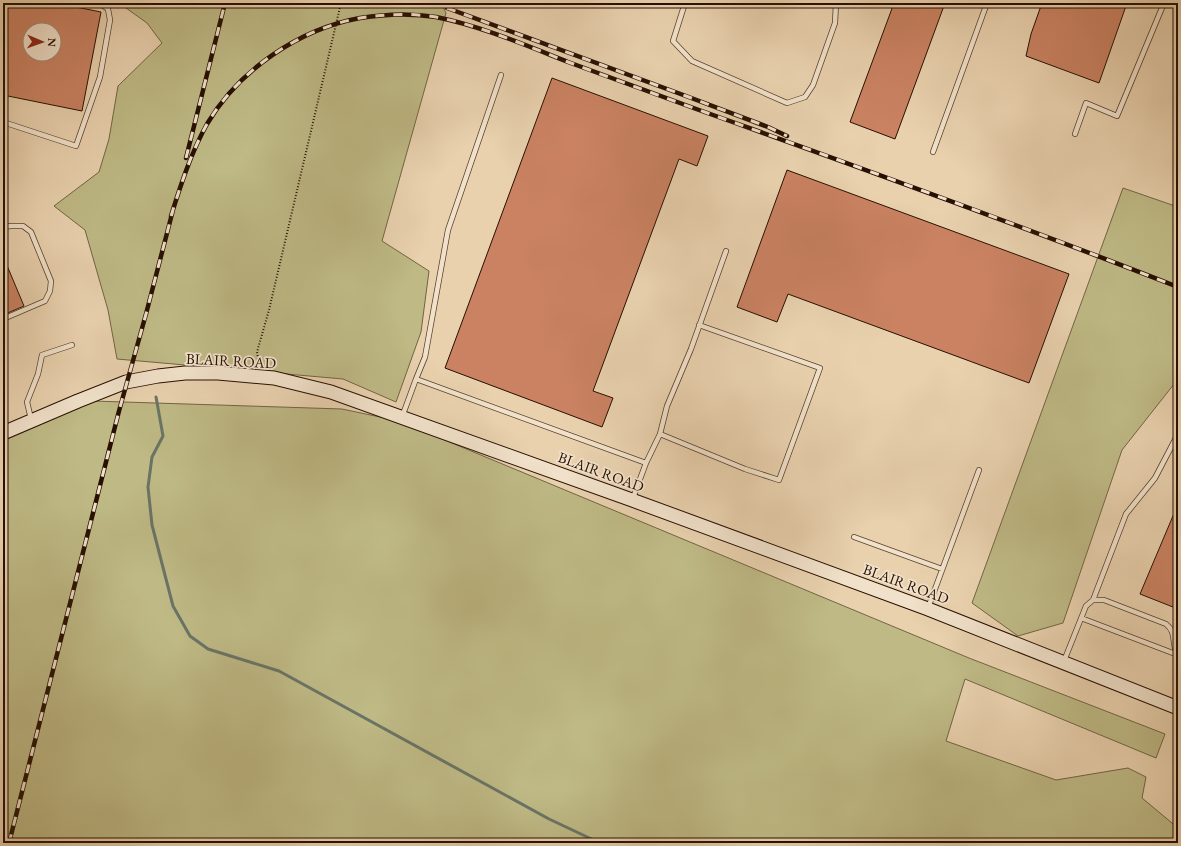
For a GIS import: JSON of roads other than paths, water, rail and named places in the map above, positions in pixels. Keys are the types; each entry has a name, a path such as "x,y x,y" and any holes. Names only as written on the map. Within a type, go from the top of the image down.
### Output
{"street":[{"name":"BLAIR ROAD","path":"3,433 126,382 185,373 218,373 274,378 331,392 632,500 928,609 1178,708"}],"lane":[{"path":"3,122 76,146 100,77 110,20 108,9 99,3"},
{"path":"685,3 673,41 692,61 787,102 805,97 813,85 835,23 836,3"},
{"path":"933,152 987,3"},
{"path":"1075,134 1086,103 1117,116 1164,3"},
{"path":"402,417 425,357 448,230 501,75"},
{"path":"3,228 23,226 31,232 51,281 50,291 45,301 3,319"},
{"path":"632,500 646,462 660,434 667,406 726,251"},
{"path":"660,434 779,480 820,368 699,324"},
{"path":"31,421 27,402 38,374 42,355 72,345"},
{"path":"416,379 646,462"},
{"path":"1064,662 1086,606 1093,600 1126,514 1155,478 1178,434"},
{"path":"928,609 979,470"},
{"path":"854,537 942,569"},
{"path":"1093,600 1104,600 1166,624 1171,629 1174,649 1178,655"},
{"path":"1082,618 1178,655"}],"waterway":[{"path":"156,397 163,436 152,457 148,487 152,525 173,606 190,636 208,649 279,671 549,819 600,843"}],"railway":[{"path":"186,158 225,3"},
{"path":"447,8 686,96 768,127 787,136"},
{"path":"171,216 191,157 207,124 220,104 253,70 293,42 337,23 360,18 398,14 417,15 436,17 470,25 503,36 568,62 999,219 1178,287"},
{"path":"9,843 119,411 173,210"}]}
